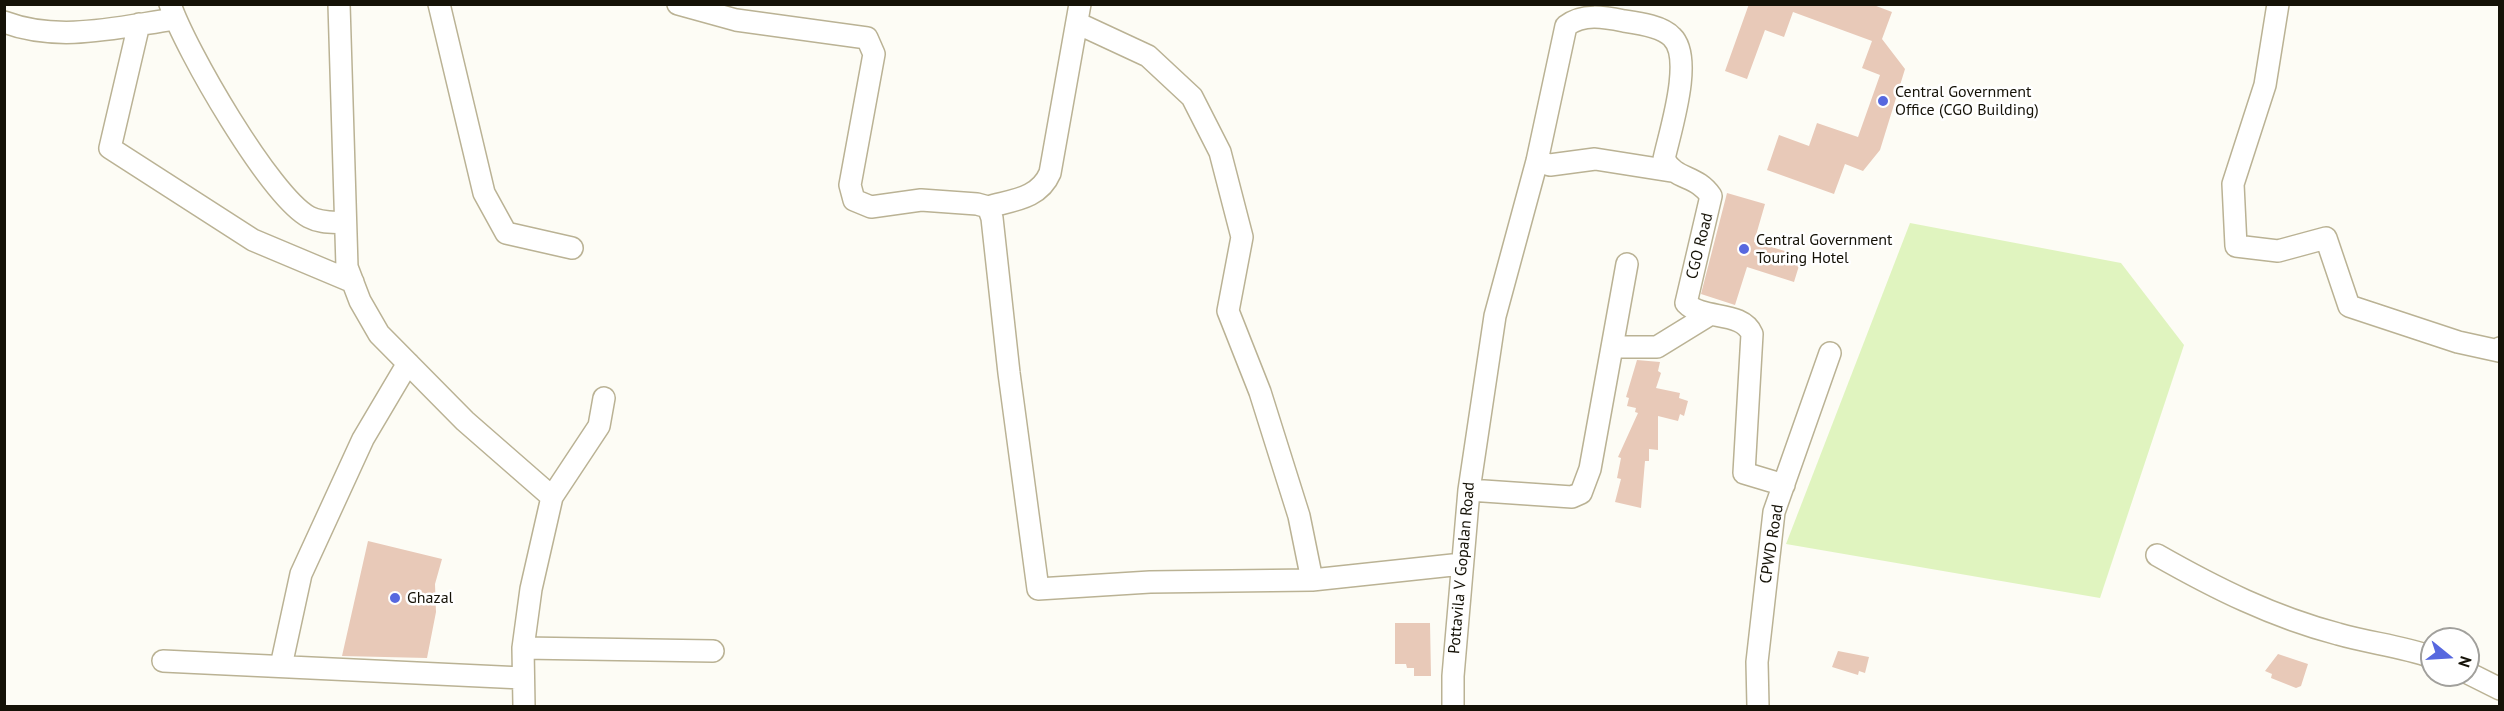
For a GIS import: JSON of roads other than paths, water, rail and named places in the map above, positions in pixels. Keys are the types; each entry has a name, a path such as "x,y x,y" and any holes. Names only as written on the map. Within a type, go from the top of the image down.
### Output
{"street":[{"path":"339,4 347,267 353,282 379,334 465,421 552,497"},
{"path":"439,4 484,193 506,233 572,248"},
{"path":"678,4 736,20 783,15 867,38 874,54 850,185 854,200 871,207 921,200 977,204 988,207 1032,195 1046,183 1050,173 1078,14 1148,56 1192,97 1220,152 1242,237 1228,311 1263,403 1299,516 1312,580"},
{"path":"2278,4 2265,85 2233,184 2236,246 2278,251 2326,238 2349,306 2458,342 2499,351 2499,348"},
{"path":"4,22 26,30 58,33 139,24 172,12 194,56 276,186 310,218 324,222 345,223"},
{"name":"Pottavila V Gopalan Road","path":"1453,706 1453,676 1469,490 1495,316 1537,161 1566,26 1577,18 1607,17 1645,24 1672,36 1682,56 1681,76 1664,159 1671,171"},
{"path":"139,24 110,148 253,240 353,282"},
{"path":"1537,161 1550,165 1595,159 1671,171"},
{"name":"CGO Road","path":"1671,171 1698,183 1711,196 1686,303 1692,309 1709,315 1739,321 1749,326 1752,334 1744,473 1784,485"},
{"path":"988,207 993,218 1009,373 1038,589 1150,582 1312,580 1462,564"},
{"path":"1469,490 1572,497 1581,493 1590,469 1627,264"},
{"path":"1612,347 1657,347 1709,315"},
{"name":"CPWD Road","path":"1758,706 1757,662 1774,512 1830,354"},
{"path":"281,666 300,574 363,440 408,363"},
{"path":"524,706 523,648 531,589 552,497 599,426 604,398"},
{"path":"2157,555 2216,589 2258,608 2338,634 2420,654"},
{"path":"523,648 713,651"},
{"path":"164,660 522,678"},
{"path":"2480,679 2499,689"}],"place":[{"name":"Central Government Office (CGO Building)","path":"1883,101"},
{"name":"Central Government Touring Hotel","path":"1744,249"},
{"name":"Ghazal","path":"395,598"}]}
